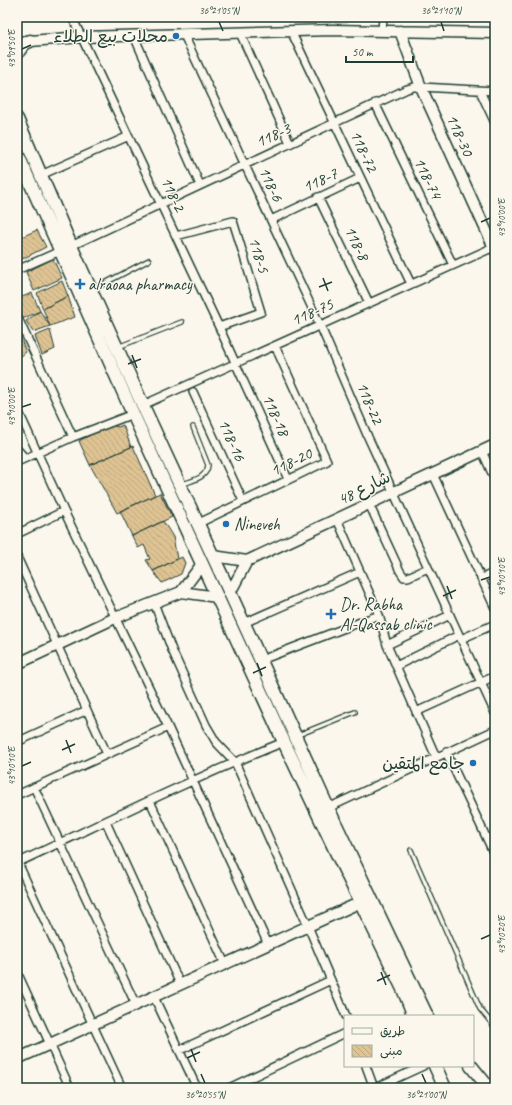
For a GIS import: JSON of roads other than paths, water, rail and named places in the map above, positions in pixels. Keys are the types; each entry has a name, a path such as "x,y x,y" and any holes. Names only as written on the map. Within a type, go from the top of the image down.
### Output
{"main road":[{"path":"17,53 25,43 30,41"},
{"path":"17,119 91,290 197,524 222,574 328,808 427,1015"},
{"path":"17,153 133,414 202,564 284,742 414,1015"},
{"path":"435,1067 443,1084"},
{"path":"443,1084 442,1072 444,1067"},
{"path":"472,1067 489,1088"}],"street":[{"name":"118-2","path":"72,17 236,363"},
{"path":"382,31 383,17"},
{"path":"17,42 82,37 332,30 495,33"},
{"name":"118-72","path":"291,31 411,284"},
{"name":"118-30","path":"400,31 421,87 494,249"},
{"path":"240,33 290,143"},
{"name":"118-6","path":"184,34 320,325"},
{"path":"134,36 200,185"},
{"name":"118-3","path":"72,246 407,89 421,87 495,91"},
{"path":"480,91 495,123"},
{"name":"118-74","path":"375,103 453,265"},
{"path":"41,175 129,136"},
{"name":"118-7","path":"271,220 360,178"},
{"name":"118-8","path":"318,197 369,303"},
{"name":"118-5","path":"176,236 233,221 260,312 219,327"},
{"name":"118-75","path":"143,405 453,265 494,249"},
{"path":"17,270 60,251"},
{"path":"17,316 73,437"},
{"name":"118-22","path":"320,325 368,437 495,713"},
{"name":"118-20","path":"197,524 327,461 275,346"},
{"name":"118-18","path":"236,363 288,480"},
{"name":"118-16","path":"193,392 243,502"},
{"path":"17,408 64,511 168,727 268,944"},
{"path":"17,462 73,437 133,414"},
{"name":"شارع 48","path":"247,561 495,445"},
{"path":"17,449 25,458"},
{"path":"482,451 495,480"},
{"path":"433,474 495,608"},
{"path":"369,504 404,577 408,577 428,568"},
{"path":"17,534 64,511"},
{"path":"337,519 379,615 387,645 436,757"},
{"path":"213,556 247,561 230,593"},
{"path":"17,557 107,754"},
{"path":"181,592 202,564"},
{"path":"244,623 360,572"},
{"path":"482,579 495,572"},
{"path":"17,664 115,618 181,592 217,596"},
{"path":"154,603 172,650 206,725 216,742 235,762 308,926 346,1015"},
{"path":"261,660 379,615"},
{"path":"387,645 450,615"},
{"path":"396,666 460,637 495,624"},
{"path":"416,712 495,676"},
{"path":"17,742 87,710"},
{"path":"17,795 168,727"},
{"path":"328,808 495,730"},
{"path":"122,1088 17,863 192,780 284,742"},
{"path":"446,752 495,856"},
{"path":"34,787 136,1005"},
{"path":"150,801 225,964"},
{"path":"106,822 180,984"},
{"path":"17,1059 360,902"},
{"path":"17,972 70,1088"},
{"path":"180,1050 330,980"},
{"path":"154,996 197,1088"},
{"path":"229,1088 344,1033"},
{"path":"366,1067 375,1088 422,1067"}],"lane":[{"path":"91,290 149,260"},
{"path":"117,347 182,322"},
{"path":"180,485 198,479 204,475 208,469 208,464 193,427"},
{"path":"295,736 355,712"},
{"path":"411,850 480,1009 495,1027"}],"place":[{"name":"محلات بيع الطلاء","path":"176,36"},
{"name":"alraoaa pharmacy","path":"80,284"},
{"name":"Nineveh","path":"226,524"},
{"name":"Dr. Rabha Al-Qassab clinic","path":"331,614"},
{"name":"جامع المتقين","path":"473,763"}]}
